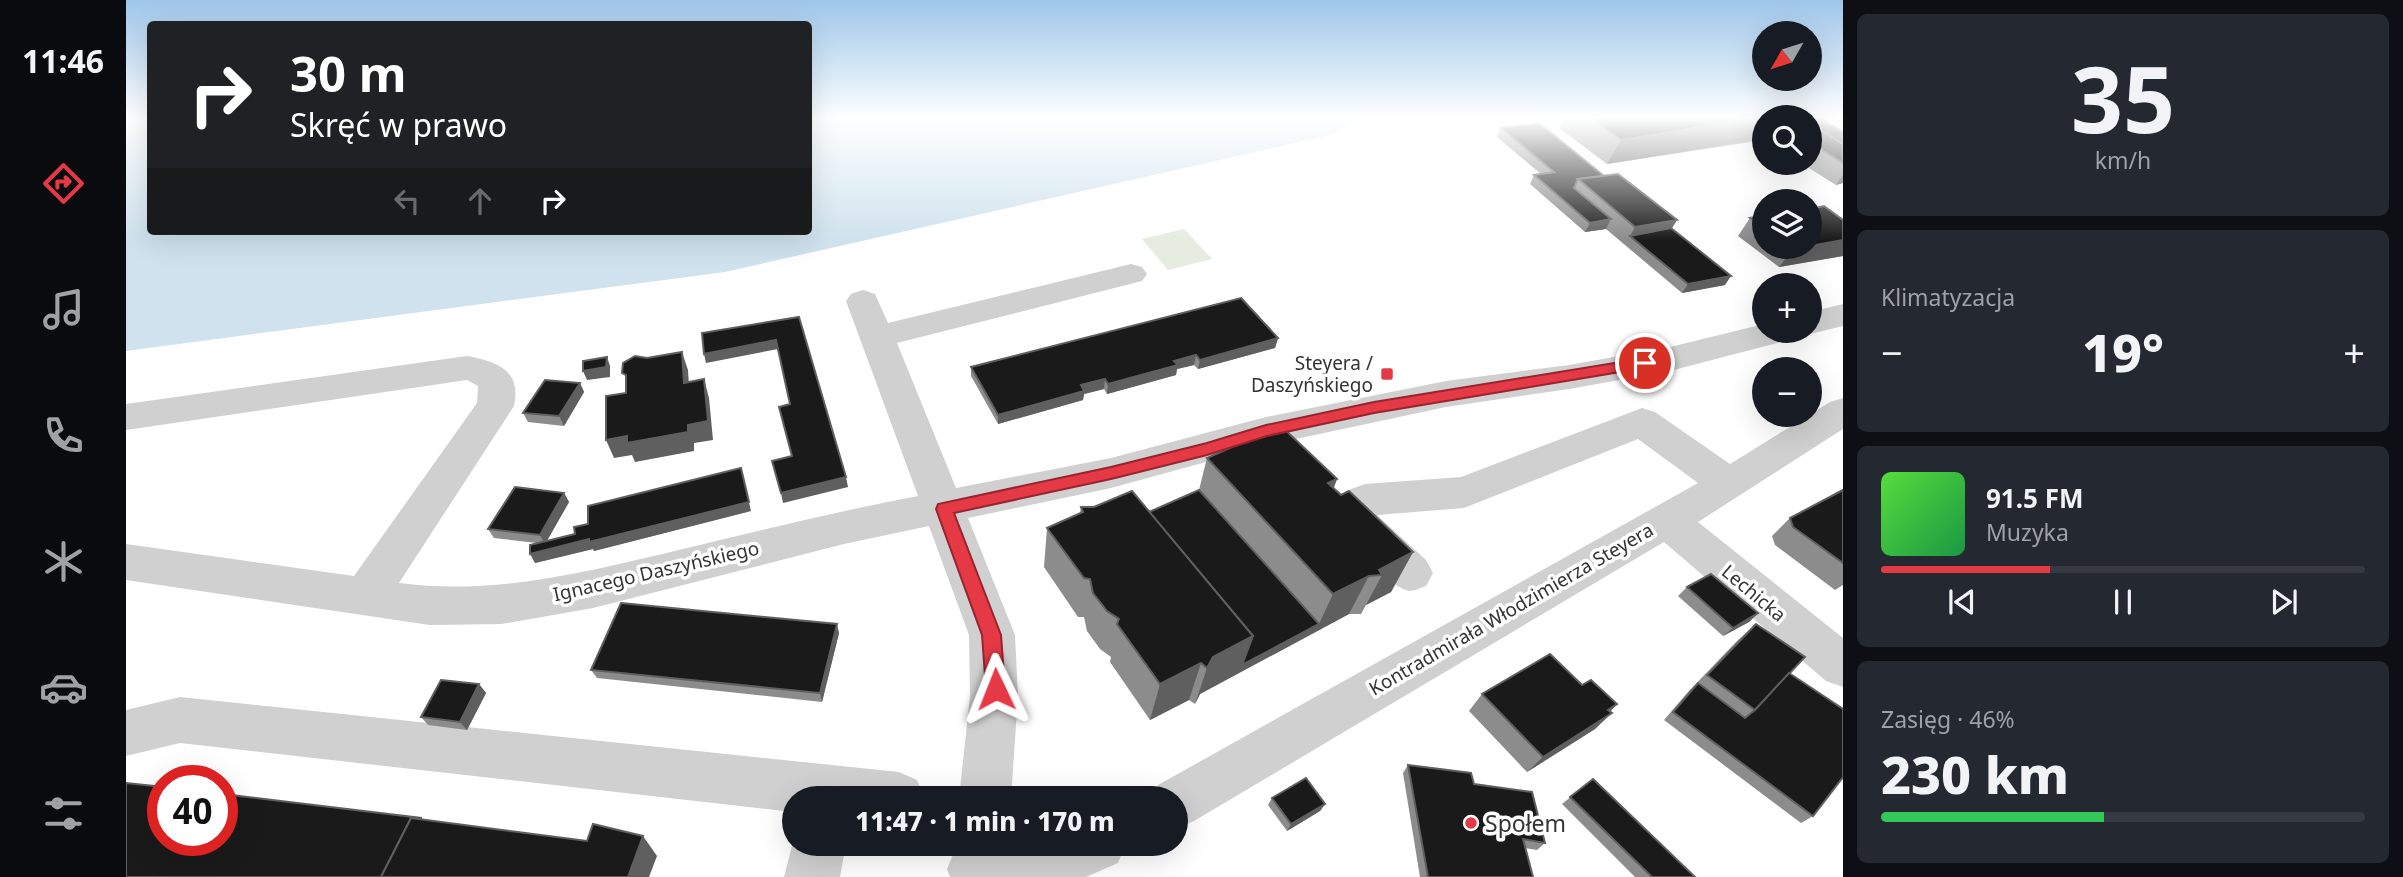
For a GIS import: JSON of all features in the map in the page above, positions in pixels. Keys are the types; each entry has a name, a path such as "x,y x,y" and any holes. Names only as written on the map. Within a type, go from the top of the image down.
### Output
{"street":[{"path":"877,337 1131,274"},
{"path":"863,301 992,635 996,671 986,786"},
{"path":"1822,320 1843,315"},
{"path":"944,509 1111,473 1266,431 1434,396 1569,377 1670,359 1752,338"},
{"path":"126,417 467,368 483,371 495,381 498,394 495,407 365,597"},
{"name":"Kontradmirała Włodzimierza Steyera","path":"1188,796 1729,484 1843,411"},
{"path":"1353,515 1365,500 1464,492 1642,422 1729,484"},
{"path":"1266,431 1295,458"},
{"path":"1324,487 1411,573"},
{"name":"Ignacego Daszyńskiego","path":"126,562 430,606 513,603 593,589 844,527 944,509"},
{"name":"Lechicka","path":"1665,519 1843,666"},
{"path":"126,733 180,720 782,789"},
{"path":"812,877 816,856"},
{"path":"975,863 1006,871 1040,867 1068,856"}],"shaded area":[{"path":"1184,229 1212,259 1168,270 1142,239"}],"water":[{"path":"126,159 147,159 147,235 812,235 812,159 1224,159 725,272 126,351"}],"building":[{"path":"1538,159 1583,159 1604,176 1578,179 1574,188 1611,219 1590,223 1534,175 1554,172"},
{"path":"1618,174 1677,220 1635,227 1578,179"},
{"path":"1822,206 1843,220 1843,240 1822,244"},
{"path":"1671,228 1731,276 1688,284 1630,236"},
{"path":"1241,298 1278,338 1200,360 1196,355 1174,361 1178,365 1108,384 1105,379 1081,385 1084,391 998,415 971,367"},
{"path":"799,317 846,477 781,493 772,461 792,456 779,407 790,404 776,340 704,354 702,333"},
{"path":"682,352 684,383 704,379 708,421 688,425 688,432 627,443 627,436 606,440 606,396 626,393 623,363 635,356 647,358"},
{"path":"607,357 606,367 583,371 583,361"},
{"path":"545,380 580,383 559,416 523,413"},
{"path":"1281,426 1337,479 1328,483 1341,495 1349,491 1413,552 1379,570 1382,575 1369,576 1333,594 1207,458 1239,444 1245,437 1250,440"},
{"path":"741,468 749,502 530,554 530,545 575,534 574,527 588,524 588,506"},
{"path":"515,487 564,493 540,535 488,529"},
{"path":"1199,490 1319,624 1242,665 1253,636 1149,512"},
{"path":"1843,490 1843,563 1793,527 1790,518"},
{"path":"1132,491 1253,636 1213,657 1207,668 1201,663 1160,684 1117,624 1119,619 1107,611 1093,593 1090,579 1084,578 1047,528 1083,512 1081,507 1094,507"},
{"path":"1711,574 1758,613 1733,628 1687,587"},
{"path":"621,603 837,624 820,693 591,670"},
{"path":"1756,624 1805,657 1755,710 1707,675"},
{"path":"1550,654 1582,685 1591,680 1617,704 1608,710 1612,713 1543,757 1482,694"},
{"path":"1789,673 1843,709 1843,777 1813,816 1673,712 1698,683 1745,718"},
{"path":"441,680 479,684 460,722 421,717"},
{"name":"Społem","path":"1408,765 1471,773 1474,784 1532,792 1545,843 1523,839 1533,877 1428,877"},
{"path":"1306,778 1325,804 1291,824 1272,798"},
{"path":"1593,779 1695,877 1652,877 1570,797"},
{"path":"126,783 147,785 147,856 238,856 238,796 421,818 411,818 381,877 126,877"},
{"path":"411,818 587,841 593,824 643,836 628,877 381,877"}],"place":[{"name":"Steyera / Daszyńskiego","path":"1387,374"},
{"name":"Społem","path":"1471,823"}],"route":[{"path":"996,689 992,635 944,509 1111,473 1266,431 1374,408 1645,363"}]}
